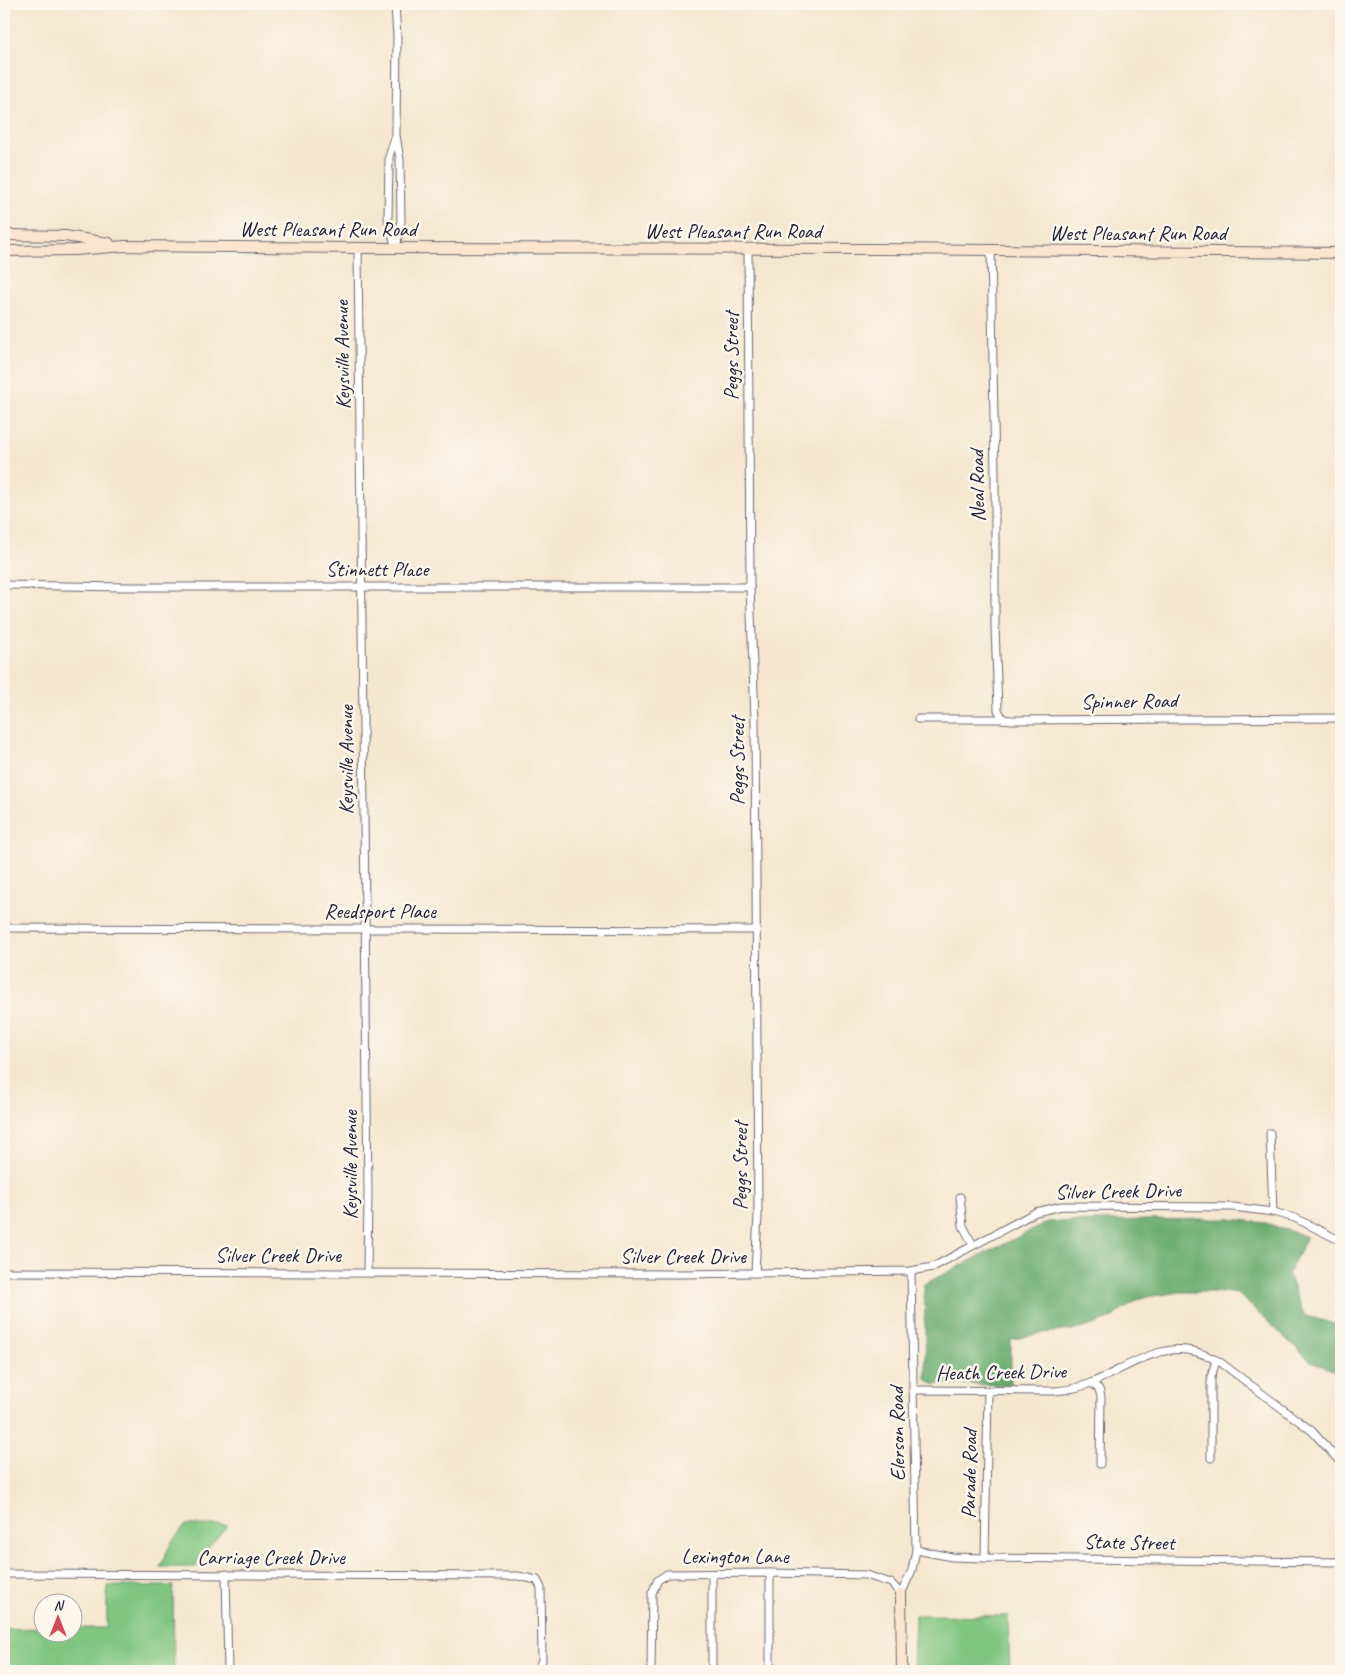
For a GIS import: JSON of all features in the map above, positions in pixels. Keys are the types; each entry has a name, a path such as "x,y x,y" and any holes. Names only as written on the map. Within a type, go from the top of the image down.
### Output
{"main road":[{"name":"West Pleasant Run Road","path":"4,235 65,236 125,246"},
{"name":"West Pleasant Run Road","path":"4,251 75,250 125,246 1341,253"},
{"path":"901,1594 902,1671"}],"street":[{"path":"395,4 397,36 396,135 400,160 401,222 396,248"},
{"path":"396,135 389,157 388,219 396,248"},
{"name":"Keysville Avenue","path":"358,248 368,1272"},
{"name":"Peggs Street","path":"748,249 750,587 755,719 758,1214 755,1273"},
{"name":"Neal Road","path":"991,250 995,475 995,626 998,710 1003,719"},
{"name":"Stinnett Place","path":"4,585 750,587"},
{"name":"Spinner Road","path":"918,719 1341,718"},
{"name":"Reedsport Place","path":"4,928 756,930"},
{"path":"1270,1133 1273,1212"},
{"path":"960,1197 963,1226 973,1245"},
{"name":"Silver Creek Drive","path":"4,1272 755,1273 911,1271 932,1268 1036,1212 1062,1206 1233,1207 1273,1212 1295,1218 1341,1242"},
{"name":"Elerson Road","path":"901,1594 912,1570 916,1550 911,1271"},
{"name":"Heath Creek Drive","path":"913,1390 1055,1392 1074,1389 1091,1383 1166,1350 1188,1350 1216,1360 1312,1431 1341,1464"},
{"path":"1211,1458 1211,1378 1216,1360"},
{"path":"1091,1383 1099,1389 1101,1397 1100,1464"},
{"name":"Parade Road","path":"985,1558 988,1391"},
{"name":"State Street","path":"916,1550 952,1556 985,1558 1341,1562"},
{"path":"770,1573 770,1669"},
{"name":"Lexington Lane","path":"651,1671 652,1593 658,1580 667,1574 770,1573 866,1575 891,1583 901,1594"},
{"name":"Carriage Creek Drive","path":"4,1574 518,1576 537,1580 541,1588 542,1660 537,1671"},
{"path":"226,1574 228,1671"},
{"path":"712,1574 712,1671"}],"green space":[{"path":"1230,1219 1266,1223 1307,1237 1288,1274 1304,1315 1341,1326 1341,1377 1336,1372 1309,1360 1238,1294 1224,1292 1181,1292 1140,1298 1110,1319 1081,1329 1041,1333 1011,1340 1011,1385 932,1384 926,1379 924,1284 1048,1222"},
{"path":"186,1525 228,1525 199,1558 196,1567 160,1567 172,1541"},
{"path":"107,1586 173,1586 174,1671 4,1671 4,1629 32,1628 32,1642 82,1642 82,1628 107,1628"},
{"path":"915,1615 1008,1616 1010,1671 913,1671"}]}
